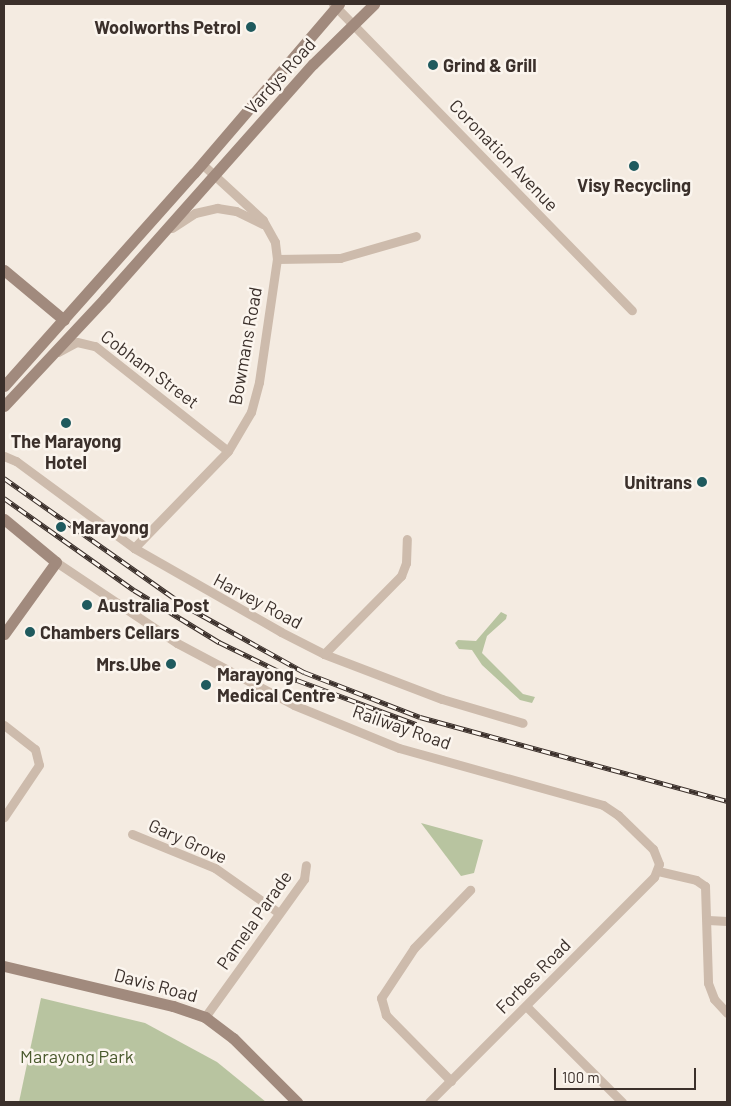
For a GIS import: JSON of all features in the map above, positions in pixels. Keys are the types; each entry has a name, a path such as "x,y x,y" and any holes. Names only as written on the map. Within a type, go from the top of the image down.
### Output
{"main road":[{"name":"Vardys Road","path":"4,406 106,298 215,175 353,24 374,4"},
{"name":"Vardys Road","path":"4,386 202,164 336,5"},
{"path":"4,270 64,320"},
{"name":"Vardys Road","path":"64,320 77,319 106,298"},
{"name":"Vardys Road","path":"46,360 62,333 64,320"},
{"name":"Railway Road","path":"4,518 56,562"},
{"path":"4,634 56,562"},
{"name":"Davis Road","path":"4,966 173,1006 205,1017 233,1038 297,1102"}],"street":[{"name":"Coronation Avenue","path":"336,5 632,310"},
{"path":"202,164 269,228"},
{"path":"156,242 184,219 207,209 236,211 269,228"},
{"name":"Bowmans Road","path":"134,548 228,451 245,426 256,397 277,259 269,228"},
{"path":"277,259 340,258 416,236"},
{"name":"Cobham Street","path":"46,360 81,342 112,357 228,451"},
{"name":"Harvey Road","path":"4,456 16,461 134,548 198,588 324,654 442,700 523,723"},
{"path":"324,654 401,576 406,563 407,539"},
{"name":"Railway Road","path":"56,562 177,642 294,705 399,748 610,809 658,856 658,871"},
{"path":"4,725 35,749 39,765 4,817"},
{"name":"Gary Grove","path":"132,834 215,868 279,913"},
{"name":"Pamela Parade","path":"205,1017 304,879 306,865"},
{"path":"658,871 696,880 705,886 708,920 708,983 714,999 727,1013"},
{"name":"Forbes Road","path":"429,1102 658,871"},
{"path":"450,1081 386,1016 381,998 414,948 470,890"},
{"path":"708,920 727,921"},
{"path":"526,1006 622,1102"}],"green space":[{"path":"501,612 507,615 506,619 487,636 482,653 523,694 535,697 532,703 520,700 482,665 472,650 459,649 455,643 458,640 476,641"},
{"path":"421,823 483,840 474,873 461,876"},
{"name":"Marayong Park","path":"41,998 145,1023 217,1062 266,1102 19,1102"}],"railway":[{"path":"4,478 187,607 304,672 420,717 727,801"},
{"path":"4,498 134,590 219,642 297,680 416,724"}],"place":[{"name":"Woolworths Petrol","path":"251,27"},
{"name":"Grind & Grill","path":"433,65"},
{"name":"Visy Recycling","path":"634,166"},
{"name":"The Marayong Hotel","path":"66,423"},
{"name":"Unitrans","path":"702,482"},
{"name":"Marayong","path":"61,527"},
{"name":"Australia Post","path":"87,605"},
{"name":"Chambers Cellars","path":"30,632"},
{"name":"Mrs.Ube","path":"171,664"},
{"name":"Marayong Medical Centre","path":"206,685"}]}
